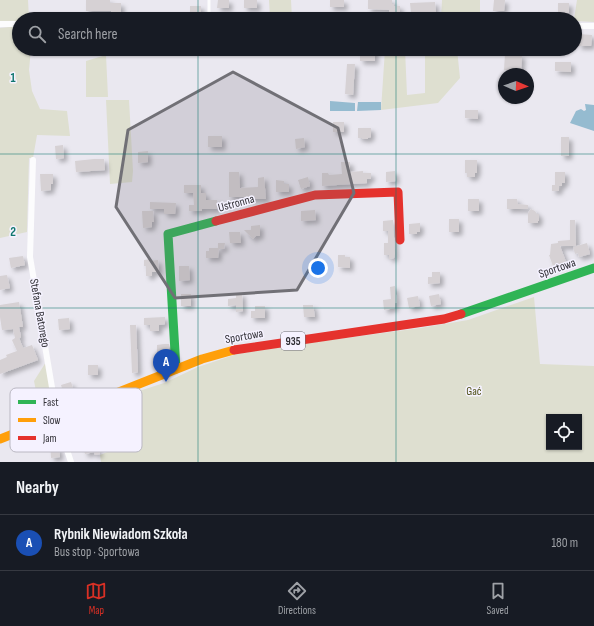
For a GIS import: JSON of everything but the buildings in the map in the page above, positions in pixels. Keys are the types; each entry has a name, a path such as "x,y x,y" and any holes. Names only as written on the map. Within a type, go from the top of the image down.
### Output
{"main road":[{"name":"Ustronna","path":"176,369 168,234 315,195 398,192 400,240"},
{"name":"Sportowa","path":"128,388 206,357 230,350 444,319 476,310 594,268"},
{"name":"Sportowa","path":"0,439 10,435"}],"street":[{"path":"0,24 12,24"},
{"path":"582,26 594,26"},
{"name":"Stefana Batorego","path":"33,160 30,257 53,388"},
{"name":"Stefana Batorego","path":"68,452 72,462"}],"lane":[{"path":"209,0 209,12"}],"highlighted area":[{"path":"233,72 338,128 354,193 297,290 175,298 116,207 128,130"}],"green space":[{"path":"0,0 28,0 29,12 12,12 12,24 0,23"},
{"path":"269,0 291,0 292,12 270,12"},
{"path":"442,0 480,0 480,12 441,12"},
{"path":"577,0 594,0 594,22 582,21 582,12 575,12"},
{"path":"12,27 12,56 30,56 29,70 32,91 40,109 67,111 70,136 37,135 33,158 29,158 27,232 0,238 0,28"},
{"path":"106,56 108,97 86,97 86,61"},
{"path":"385,56 405,56 407,95 425,93 425,56 458,56 460,78 438,103 381,110"},
{"path":"106,100 129,100 133,171 132,182 110,184"},
{"name":"Gać","path":"534,297 540,364 594,366 594,462 101,462 100,455 107,452 142,452 142,390 164,383 198,367 237,354 468,320"},
{"path":"46,362 51,388 35,388 34,381"}],"water":[{"path":"330,101 355,103 355,111 330,111"},
{"path":"358,102 381,102 381,110 357,111"},
{"path":"585,104 594,105 594,131 570,123 576,111 581,109 584,111 586,110"}],"traffic: fast":[{"path":"176,369 168,234 216,221"},
{"path":"461,314 594,268"}],"traffic: slow":[{"path":"129,388 202,359 234,350"},
{"path":"0,439 10,435"}],"traffic: jam":[{"path":"216,221 315,195 398,192 400,240"},
{"path":"234,350 444,319 461,314"}],"place":[{"name":"Rybnik Niewiadom Szkoła","path":"166,382"}]}
